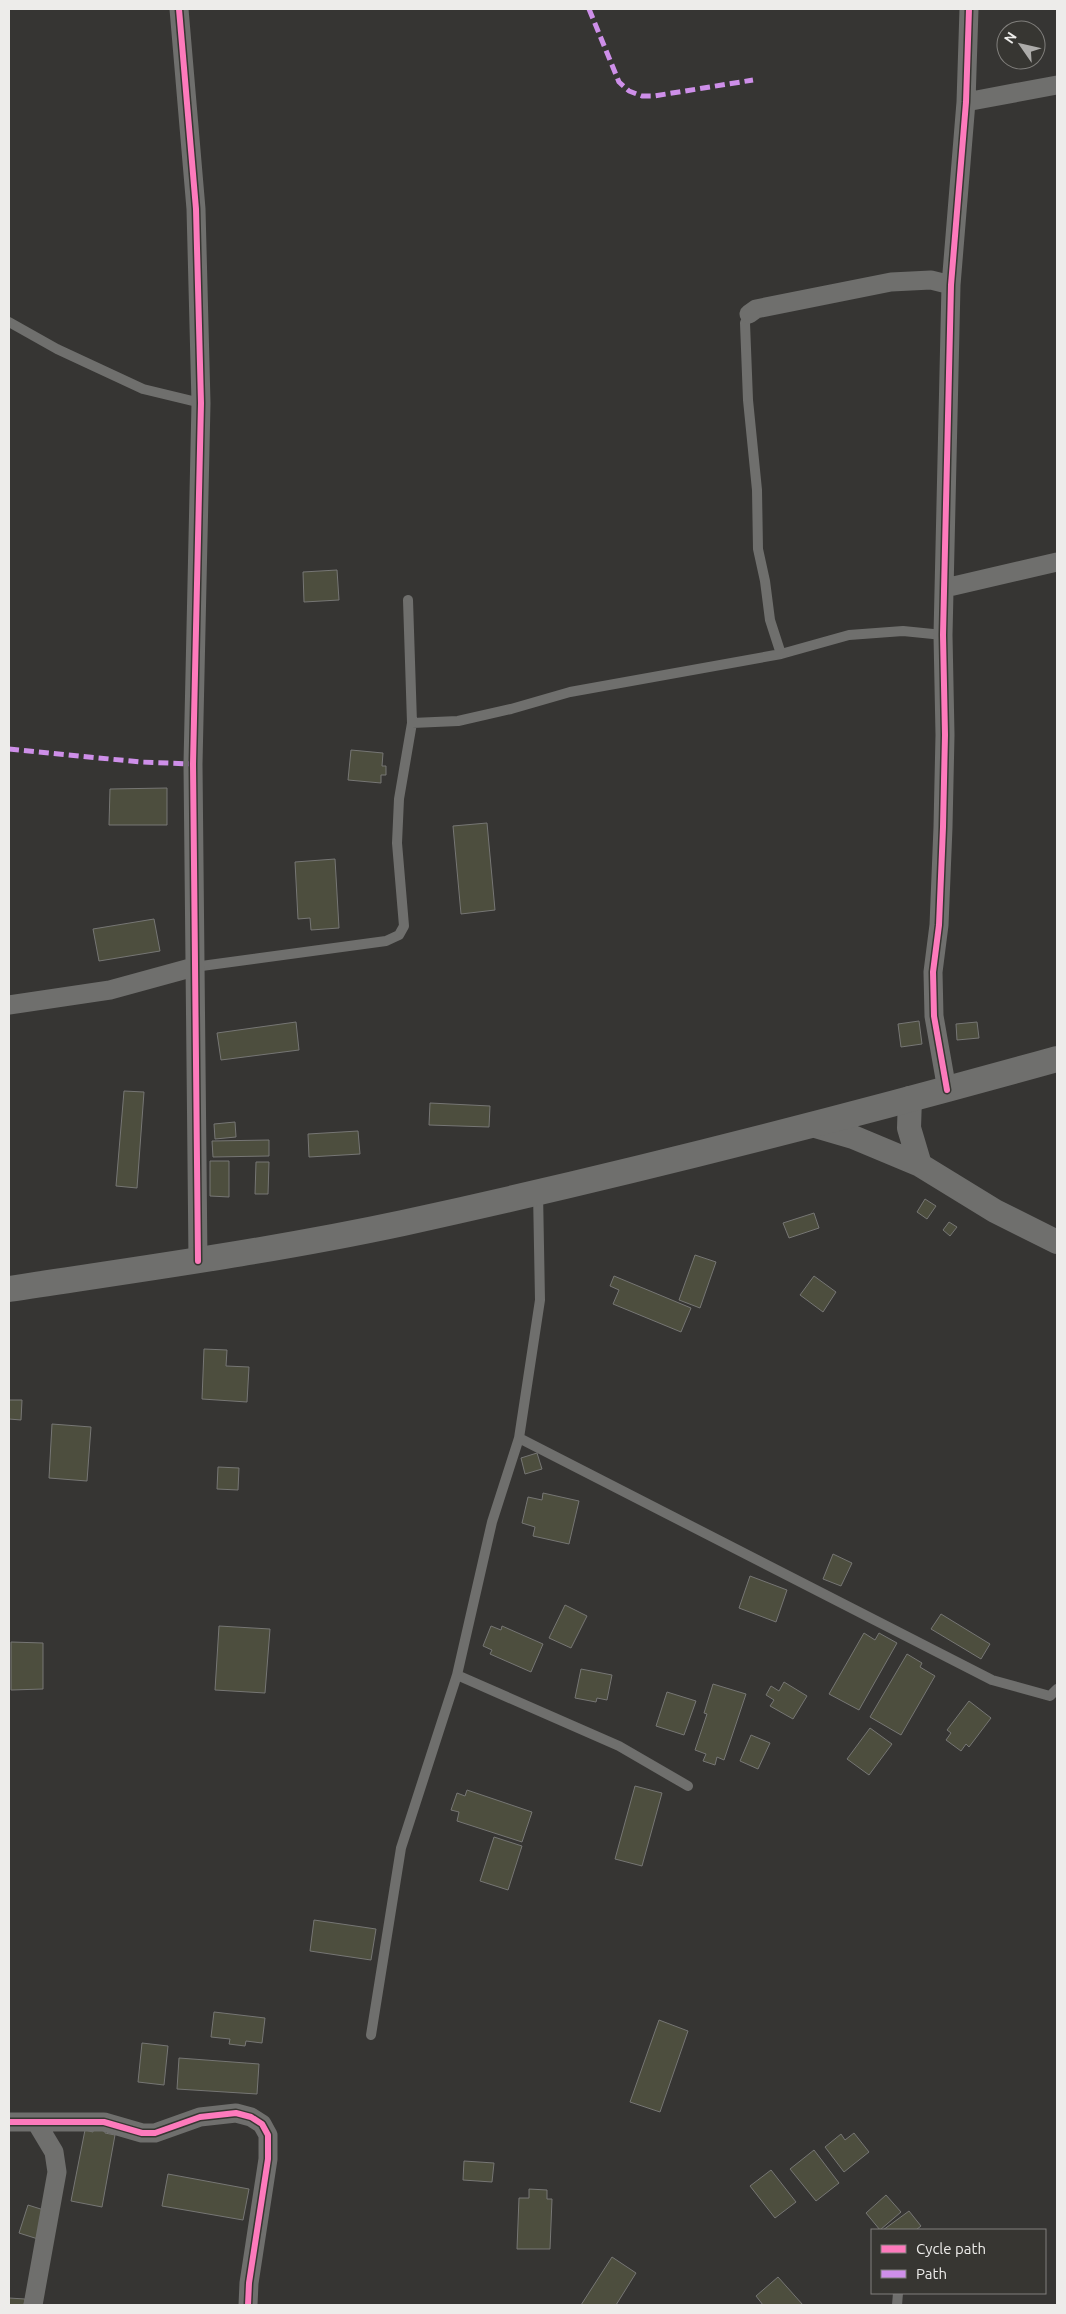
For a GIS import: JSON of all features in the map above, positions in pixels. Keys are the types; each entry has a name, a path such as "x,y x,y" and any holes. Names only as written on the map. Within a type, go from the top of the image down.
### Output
{"main road":[{"path":"9,1288 198,1262 402,1223 812,1125 1057,1059"}],"street":[{"path":"179,9 196,209 200,403 193,764 198,1262"},
{"path":"947,1090 934,1016 933,972 939,925 943,827 945,735 943,635 952,284 966,102 970,9"},
{"path":"966,102 1057,85"},
{"path":"749,314 756,309 891,282 931,280 952,284"},
{"path":"945,588 1057,562"},
{"path":"9,1005 110,990 194,967"},
{"path":"910,1098 909,1128 920,1165"},
{"path":"812,1125 853,1138 920,1165 995,1211 1057,1242"},
{"path":"9,2122 104,2122 142,2133 155,2133 200,2117 236,2113 251,2117 262,2124 268,2135 268,2159 249,2283 248,2305"},
{"path":"33,2305 57,2172 54,2152 36,2122"}],"lane":[{"path":"749,314 745,323 746,352 748,400 757,490 758,549 766,581 770,620 781,654"},
{"path":"9,322 57,350 144,389 200,403"},
{"path":"194,967 386,941 398,935 404,926 397,844 400,799 412,723 408,600"},
{"path":"412,723 458,721 511,710 570,692 781,654 849,635 903,631 943,635"},
{"path":"371,2035 401,1848 456,1675 492,1522 519,1438 540,1300 538,1191"},
{"path":"519,1438 992,1680 1050,1696 1057,1689"},
{"path":"456,1675 619,1746 688,1786"}],"building":[{"path":"337,570 339,600 304,602 303,572"},
{"path":"351,750 383,753 382,766 386,766 386,775 381,775 381,783 348,780"},
{"path":"167,788 167,825 109,825 110,789"},
{"path":"487,823 495,910 461,914 453,826"},
{"path":"335,859 339,928 311,930 310,918 298,919 295,862"},
{"path":"154,919 160,951 99,961 93,929"},
{"path":"919,1021 922,1044 901,1047 898,1024"},
{"path":"296,1022 299,1050 221,1060 217,1033"},
{"path":"977,1022 979,1038 957,1040 956,1024"},
{"path":"124,1091 144,1092 137,1188 116,1186"},
{"path":"430,1103 490,1106 489,1127 429,1125"},
{"path":"235,1122 236,1137 215,1139 214,1124"},
{"path":"358,1131 360,1154 309,1157 308,1134"},
{"path":"269,1140 269,1156 213,1157 212,1141"},
{"path":"210,1161 229,1161 229,1197 210,1196"},
{"path":"256,1162 269,1162 268,1194 255,1194"},
{"path":"925,1199 936,1206 927,1219 917,1212"},
{"path":"814,1213 819,1228 789,1238 783,1223"},
{"path":"949,1222 957,1227 950,1236 943,1230"},
{"path":"695,1255 716,1262 700,1308 679,1300"},
{"path":"614,1276 691,1308 681,1332 613,1304 619,1290 610,1286"},
{"path":"814,1276 836,1292 823,1312 800,1295"},
{"path":"204,1349 227,1350 226,1366 249,1367 247,1402 202,1399"},
{"path":"9,1400 22,1400 21,1420 9,1419"},
{"path":"52,1424 91,1427 87,1481 49,1478"},
{"path":"537,1453 542,1469 525,1474 521,1458"},
{"path":"218,1467 239,1468 238,1490 217,1489"},
{"path":"543,1493 579,1501 569,1544 533,1536 535,1527 522,1523 528,1497 542,1500"},
{"path":"833,1554 852,1563 841,1586 823,1579"},
{"path":"750,1576 787,1590 776,1622 739,1608"},
{"path":"565,1605 587,1616 571,1648 549,1638"},
{"path":"941,1614 990,1644 981,1659 931,1629"},
{"path":"219,1626 270,1629 265,1693 215,1690"},
{"path":"491,1626 501,1630 502,1626 543,1644 531,1672 490,1654 492,1650 483,1646"},
{"path":"864,1633 875,1640 879,1633 897,1643 859,1710 829,1694"},
{"path":"11,1642 43,1643 43,1689 11,1690"},
{"path":"907,1654 922,1663 920,1667 935,1676 901,1735 870,1717"},
{"path":"581,1669 612,1675 607,1700 597,1698 596,1702 575,1698"},
{"path":"784,1682 807,1696 793,1719 770,1706 774,1700 766,1695 771,1686 779,1691"},
{"path":"713,1684 746,1694 724,1760 717,1757 715,1765 703,1761 706,1754 695,1750 707,1714 704,1713"},
{"path":"667,1692 696,1701 684,1735 656,1726"},
{"path":"969,1701 991,1718 969,1747 966,1744 961,1751 946,1740 951,1733 947,1730"},
{"path":"870,1728 892,1744 869,1775 847,1759"},
{"path":"751,1735 770,1743 758,1769 740,1761"},
{"path":"635,1786 662,1793 642,1866 615,1859"},
{"path":"467,1790 532,1812 522,1842 457,1821 459,1812 451,1810 457,1793 465,1796"},
{"path":"494,1837 522,1846 508,1890 480,1881"},
{"path":"314,1920 376,1929 371,1960 310,1951"},
{"path":"214,2012 265,2018 262,2043 246,2041 245,2046 229,2044 230,2039 211,2037"},
{"path":"659,2020 688,2031 660,2112 630,2102"},
{"path":"142,2043 168,2046 164,2085 138,2082"},
{"path":"179,2058 259,2064 257,2094 177,2089"},
{"path":"94,2123 106,2125 105,2133 115,2135 102,2207 71,2201 85,2130 93,2132"},
{"path":"854,2133 869,2152 844,2172 825,2147 841,2134 845,2140"},
{"path":"814,2150 839,2183 816,2201 790,2169"},
{"path":"464,2161 494,2163 492,2182 463,2180"},
{"path":"771,2170 796,2202 775,2218 750,2186"},
{"path":"168,2174 249,2189 243,2220 162,2206"},
{"path":"529,2189 547,2190 547,2199 552,2199 550,2249 517,2249 519,2198 529,2198"},
{"path":"886,2195 901,2212 881,2229 866,2213"},
{"path":"28,2205 47,2211 38,2239 19,2233"},
{"path":"909,2211 921,2226 917,2229 884,2229"},
{"path":"612,2257 636,2273 616,2305 581,2305"},
{"path":"778,2277 803,2305 763,2305 756,2296"},
{"path":"9,2298 25,2299 24,2305 9,2305"}],"marked path":[{"path":"589,9 619,82 629,91 642,96 654,96 753,80"},
{"path":"9,749 140,762 193,764"}],"cycle path":[{"path":"179,9 196,209 201,403 193,764 198,1261"},
{"path":"947,1090 934,1016 933,972 939,925 943,827 945,735 943,635 951,285 966,102 969,9"},
{"path":"9,2122 104,2122 142,2133 155,2133 200,2117 236,2113 251,2117 262,2124 268,2135 268,2159 249,2283 248,2305"}]}
